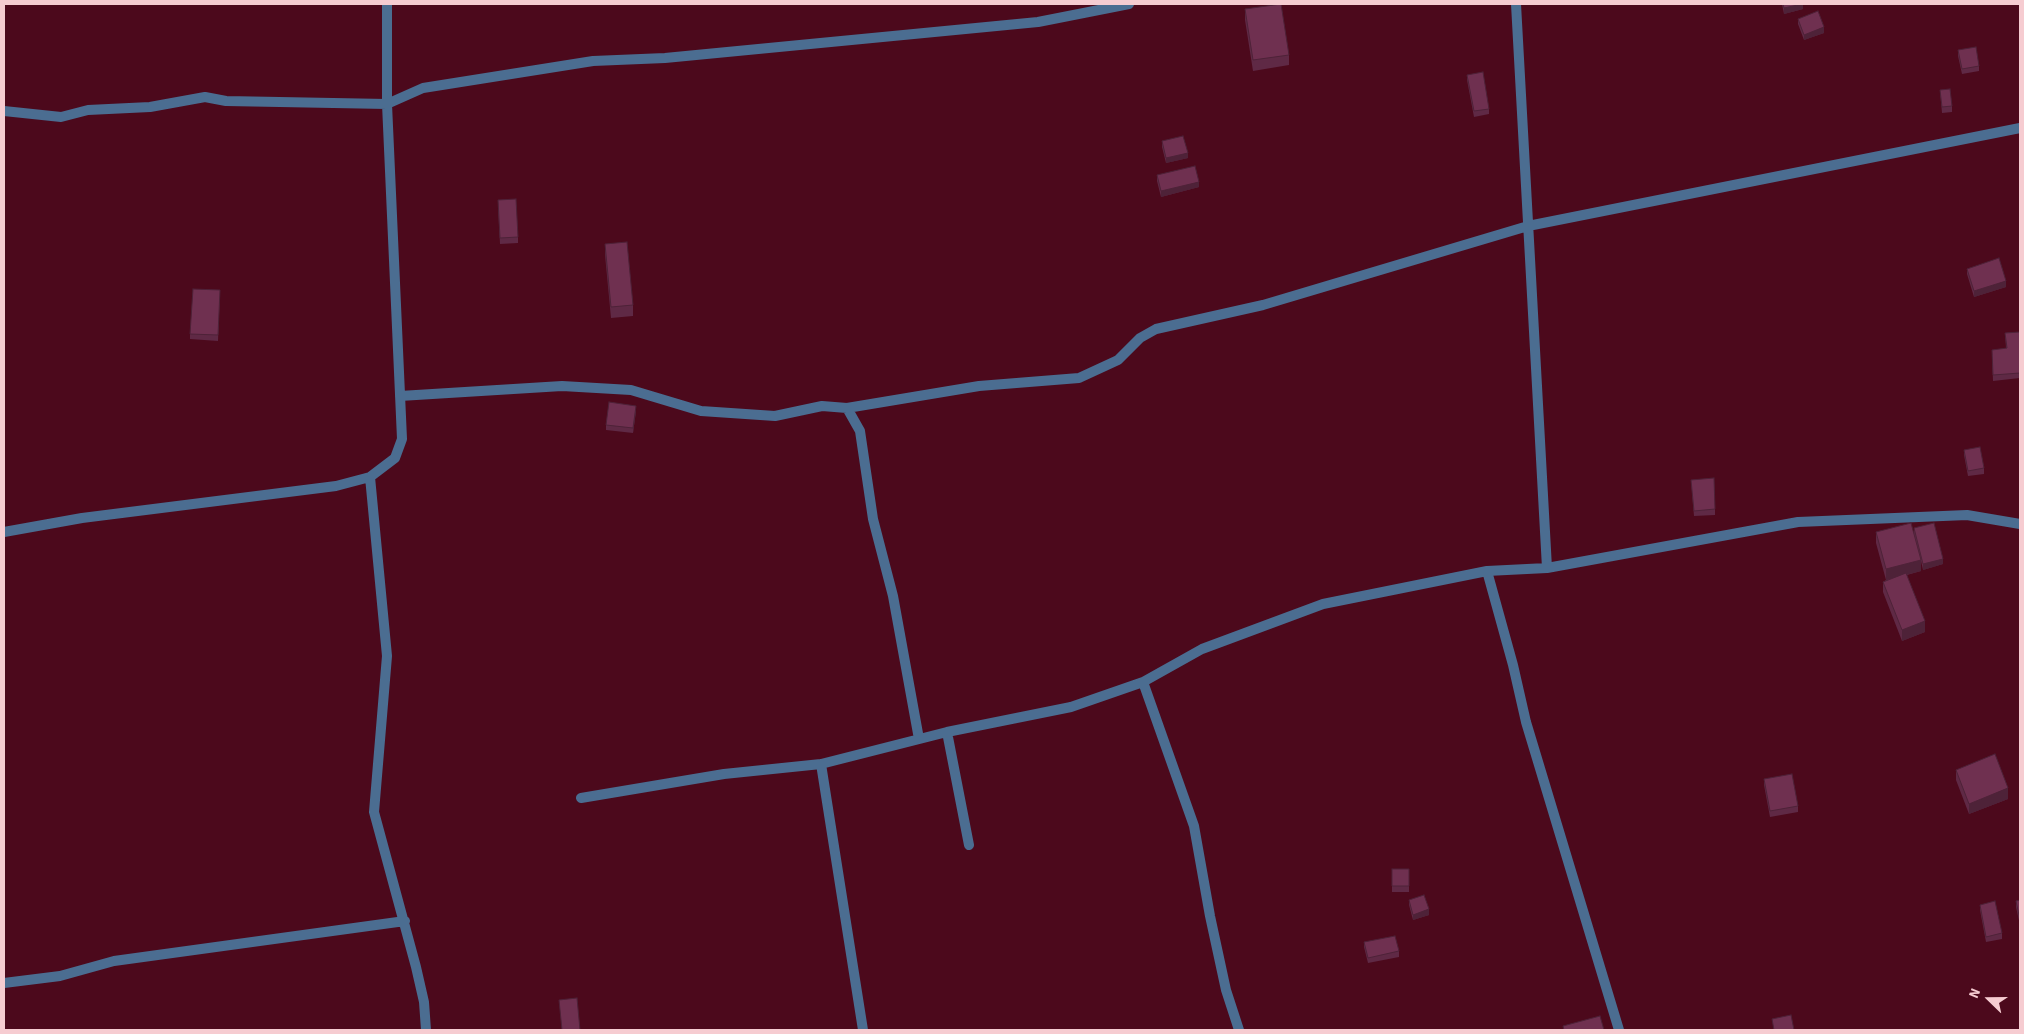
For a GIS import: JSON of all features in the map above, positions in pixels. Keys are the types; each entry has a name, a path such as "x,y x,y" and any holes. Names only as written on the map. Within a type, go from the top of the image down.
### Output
{"street":[{"path":"4,532 82,518 336,486 370,477 396,458 402,439 387,104 387,4"},
{"path":"4,111 61,117 88,110 150,107 205,97 226,100 387,104 423,88 593,62 674,57 1038,22 1129,4"},
{"path":"1516,4 1547,568"},
{"path":"400,396 562,386 631,390 701,411 775,416 822,406 847,408 979,386 1079,378 1118,360 1140,338 1156,329 1263,305 1528,226 2020,128"},
{"path":"847,408 860,431 873,519 893,596 920,739"},
{"path":"370,477 387,656 374,812 379,837 405,921 424,1002 426,1030"},
{"path":"581,798 633,791 670,782 715,775 821,764 947,732 1071,708 1144,682 1202,649 1323,604 1487,571 1547,568 1798,522 1967,515 2020,524"},
{"path":"1487,571 1513,665 1526,722 1619,1030"},
{"path":"1144,682 1194,826 1226,990 1239,1030"},
{"path":"947,732 969,845"},
{"path":"821,764 864,1030"},
{"path":"4,983 60,976 114,961 405,921"}],"building":[{"path":"1281,4 1289,55 1253,60 1245,9"},
{"path":"1783,4 1802,4 1784,8"},
{"path":"1818,11 1824,27 1804,35 1798,19"},
{"path":"1976,47 1979,66 1962,69 1958,50"},
{"path":"1483,72 1489,109 1474,111 1467,75"},
{"path":"1950,89 1952,106 1942,107 1940,90"},
{"path":"1183,136 1188,153 1166,158 1162,141"},
{"path":"1195,166 1199,182 1161,191 1157,175"},
{"path":"516,199 518,237 500,238 498,200"},
{"path":"627,242 633,305 611,307 605,244"},
{"path":"1999,258 2006,281 1974,291 1967,269"},
{"path":"193,289 220,290 218,335 190,334"},
{"path":"2020,332 2020,373 1993,375 1992,350 2007,348 2005,333"},
{"path":"609,402 636,406 633,428 606,425"},
{"path":"1980,447 1984,468 1968,471 1964,450"},
{"path":"1714,478 1715,509 1694,511 1691,480"},
{"path":"1911,523 1921,560 1886,569 1876,532"},
{"path":"1934,523 1943,559 1923,564 1914,528"},
{"path":"1906,573 1925,621 1902,630 1883,582"},
{"path":"1995,754 2008,788 1969,804 1956,770"},
{"path":"1792,774 1798,806 1770,811 1764,779"},
{"path":"1392,869 1409,869 1409,886 1392,886"},
{"path":"1424,895 1429,909 1413,915 1409,900"},
{"path":"2020,900 2020,920 2016,901"},
{"path":"1995,901 2002,933 1986,937 1980,905"},
{"path":"1395,936 1399,951 1368,958 1364,942"},
{"path":"577,998 580,1030 562,1030 559,1000"},
{"path":"1791,1015 1794,1030 1774,1030 1772,1019"},
{"path":"1600,1016 1604,1030 1564,1030 1563,1026"}]}
